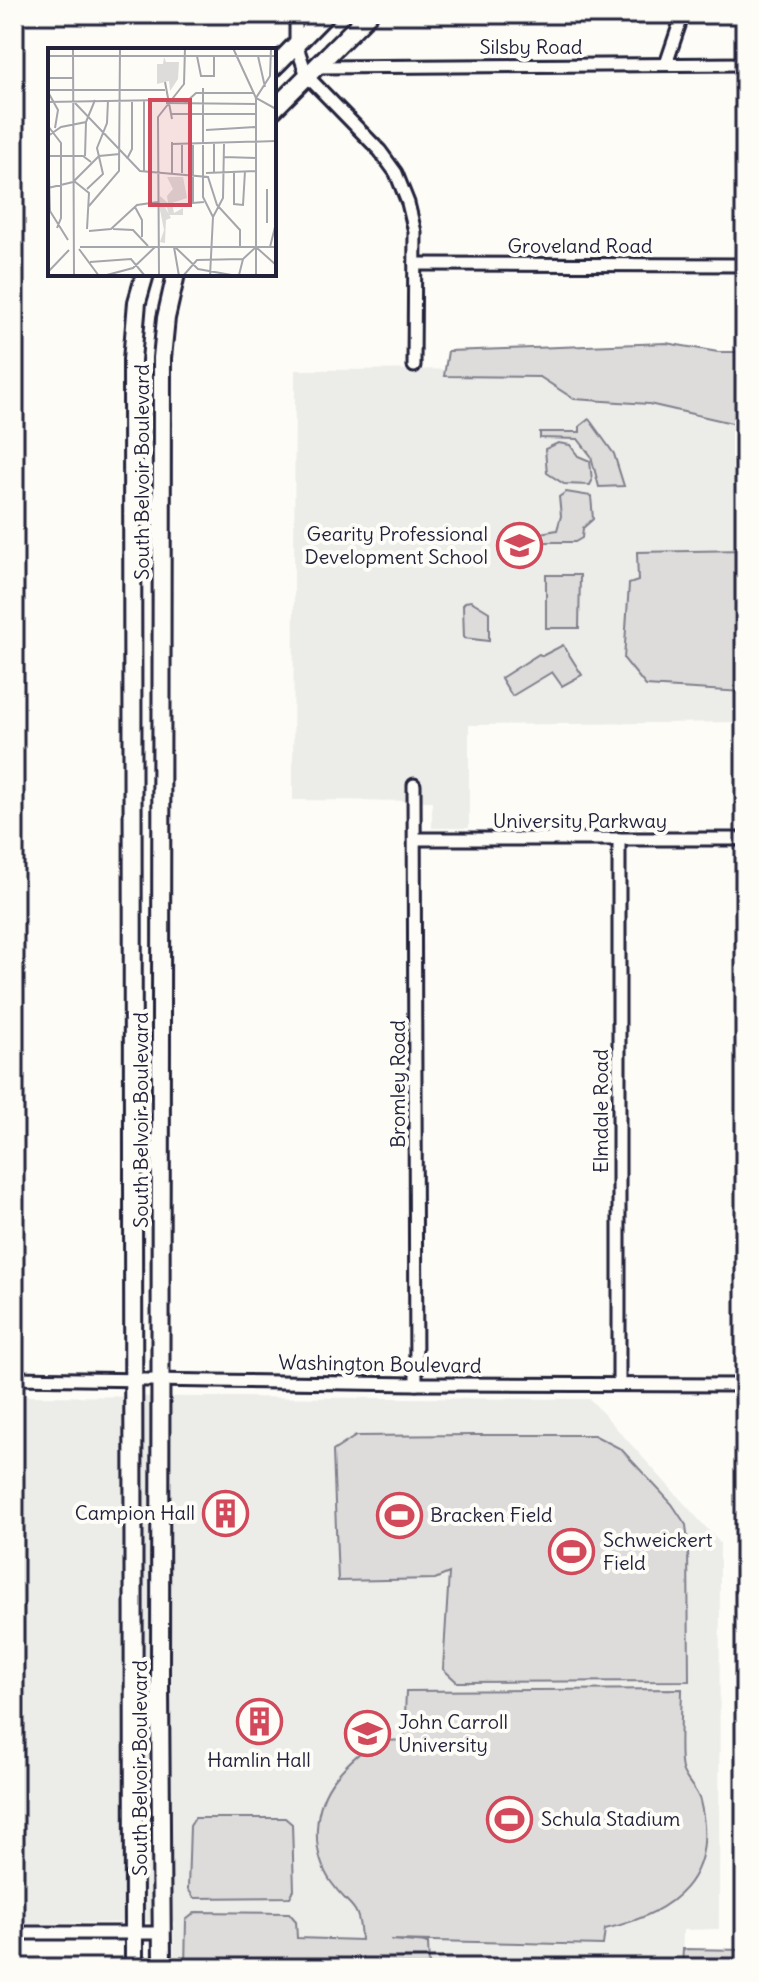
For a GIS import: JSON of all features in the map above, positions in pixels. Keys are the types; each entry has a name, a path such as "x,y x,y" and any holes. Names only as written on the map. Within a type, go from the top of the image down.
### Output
{"street":[{"path":"296,14 296,44 312,72 396,173 412,215 414,366"},
{"path":"276,65 326,14"},
{"path":"276,107 369,14"},
{"path":"666,64 683,14"},
{"name":"Silsby Road","path":"312,72 745,64"},
{"name":"Groveland Road","path":"415,264 745,265"},
{"name":"South Belvoir Boulevard","path":"134,1968 132,360 137,302 144,276"},
{"name":"South Belvoir Boulevard","path":"162,1968 162,358 166,318 176,276"},
{"path":"133,700 161,700"},
{"name":"Bromley Road","path":"414,785 416,1384"},
{"name":"University Parkway","path":"416,839 745,839"},
{"name":"Elmdale Road","path":"619,839 619,1384"},
{"name":"Washington Boulevard","path":"14,1378 745,1385"},
{"path":"14,1933 161,1933"}],"shaded area":[{"path":"666,343 718,352 745,352 745,426 649,404 574,399 540,377 444,376 448,351"},
{"name":"Gearity Professional Development School","path":"745,368 745,722 469,725 469,828 432,828 432,801 293,800 295,370"},
{"path":"589,419 614,454 624,486 599,487 591,456 578,439 540,438 540,432 580,432 580,426"},
{"path":"558,443 570,445 578,456 590,461 590,485 564,484 547,473 545,449"},
{"path":"566,492 591,496 593,519 583,528 582,538 575,542 541,542 540,533 557,530 561,516 559,497"},
{"path":"745,550 745,613 735,614 744,629 743,692 646,686 624,659 629,584 638,581 637,552"},
{"path":"546,575 580,575 579,628 546,628"},
{"path":"471,601 489,612 489,641 464,638 463,605"},
{"path":"563,645 582,675 562,686 552,672 512,696 501,678 539,654 542,656"},
{"name":"John Carroll University","path":"14,1396 590,1399 720,1543 719,1929 683,1930 682,1968 174,1968 174,1922 14,1924"},
{"name":"Schweickert Field","path":"594,1435 621,1449 672,1504 686,1525 689,1681 457,1682 443,1669 449,1573 435,1579 338,1581 333,1451 356,1436"},
{"name":"Schula Stadium","path":"682,1689 681,1762 700,1801 703,1851 686,1888 652,1913 605,1929 603,1945 391,1940 428,1943 429,1968 185,1968 186,1920 196,1912 289,1913 296,1921 297,1938 361,1940 356,1912 324,1870 317,1843 319,1814 328,1788 356,1756 379,1742 404,1740 406,1691"},
{"path":"195,1818 285,1818 292,1824 294,1890 290,1897 194,1898 188,1889 190,1826"},
{"path":"683,1949 745,1950 745,1968 682,1968"}],"place":[{"name":"Gearity Professional Development School","path":"519,546"},
{"name":"Campion Hall","path":"226,1513"},
{"name":"Bracken Field","path":"399,1515"},
{"name":"Schweickert Field","path":"572,1551"},
{"name":"Hamlin Hall","path":"259,1721"},
{"name":"John Carroll University","path":"367,1733"},
{"name":"Schula Stadium","path":"510,1819"}]}
